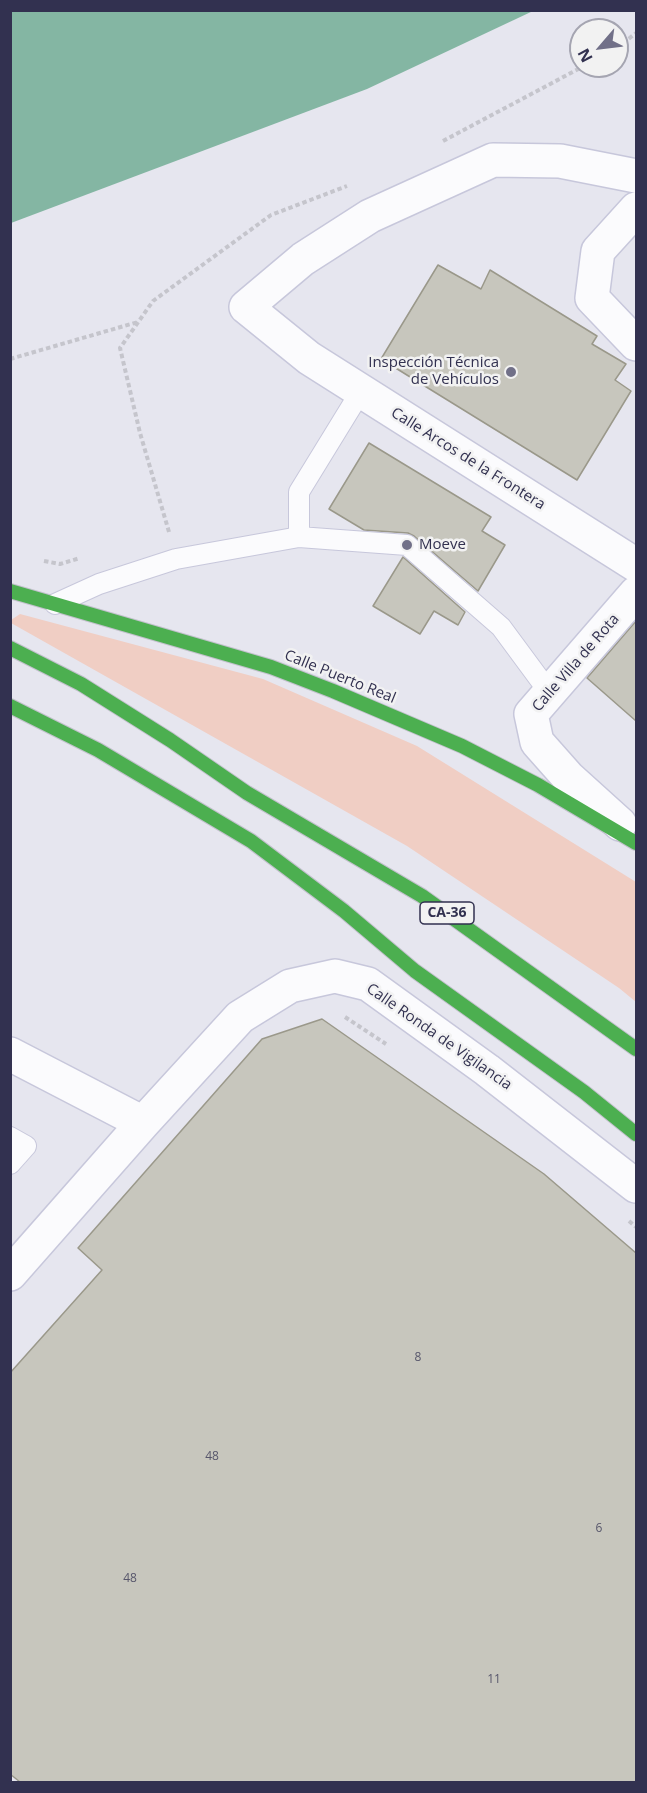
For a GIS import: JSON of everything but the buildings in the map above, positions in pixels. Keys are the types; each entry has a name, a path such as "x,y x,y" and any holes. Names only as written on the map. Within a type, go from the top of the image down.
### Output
{"main road":[{"name":"Calle Puerto Real","path":"10,591 271,667 343,695 462,746 538,785 636,841"},
{"name":"CA-36","path":"10,648 81,684 170,740 247,793 422,896 636,1048"},
{"path":"10,706 98,750 251,841 344,911 415,971 584,1092 636,1134"},
{"name":"CA-36","path":"195,773 247,793"}],"street":[{"name":"Calle Arcos de la Frontera","path":"636,176 560,161 493,160 370,216 303,259 246,307 309,358 636,565"},
{"path":"636,209 598,251 592,298 636,344"},
{"name":"Calle Villa de Rota","path":"636,593 531,714 537,742 568,777 636,841"},
{"name":"Calle Ronda de Vigilancia","path":"10,1274 240,1017 290,986 336,976 368,984 487,1070 636,1186"},
{"path":"10,1054 143,1123"}],"lane":[{"path":"299,537 298,492 361,392"},
{"path":"54,604 99,584 176,559 299,537 406,545 501,627 549,692"},
{"path":"10,1137 26,1146 10,1164"}],"path":[{"path":"10,359 138,322"},
{"path":"40,561 60,564 82,558"},
{"path":"336,1011 395,1050"},
{"path":"628,1220 636,1227"}],"shaded area":[{"path":"11,10 533,11 367,89 11,223"},
{"path":"20,614 263,679 417,746 636,882 636,1002 619,988 407,846 11,623 11,620"}],"traffic: fast":[{"path":"10,591 271,667 333,691 462,746 538,785 636,843"},
{"path":"10,648 81,684 170,740 247,793 422,896 636,1049"},
{"path":"10,706 98,750 251,841 344,911 415,971"},
{"path":"415,971 584,1092 636,1134"}],"place":[{"name":"Inspección Técnica de Vehículos","path":"511,372"},
{"name":"Moeve","path":"407,545"}]}
